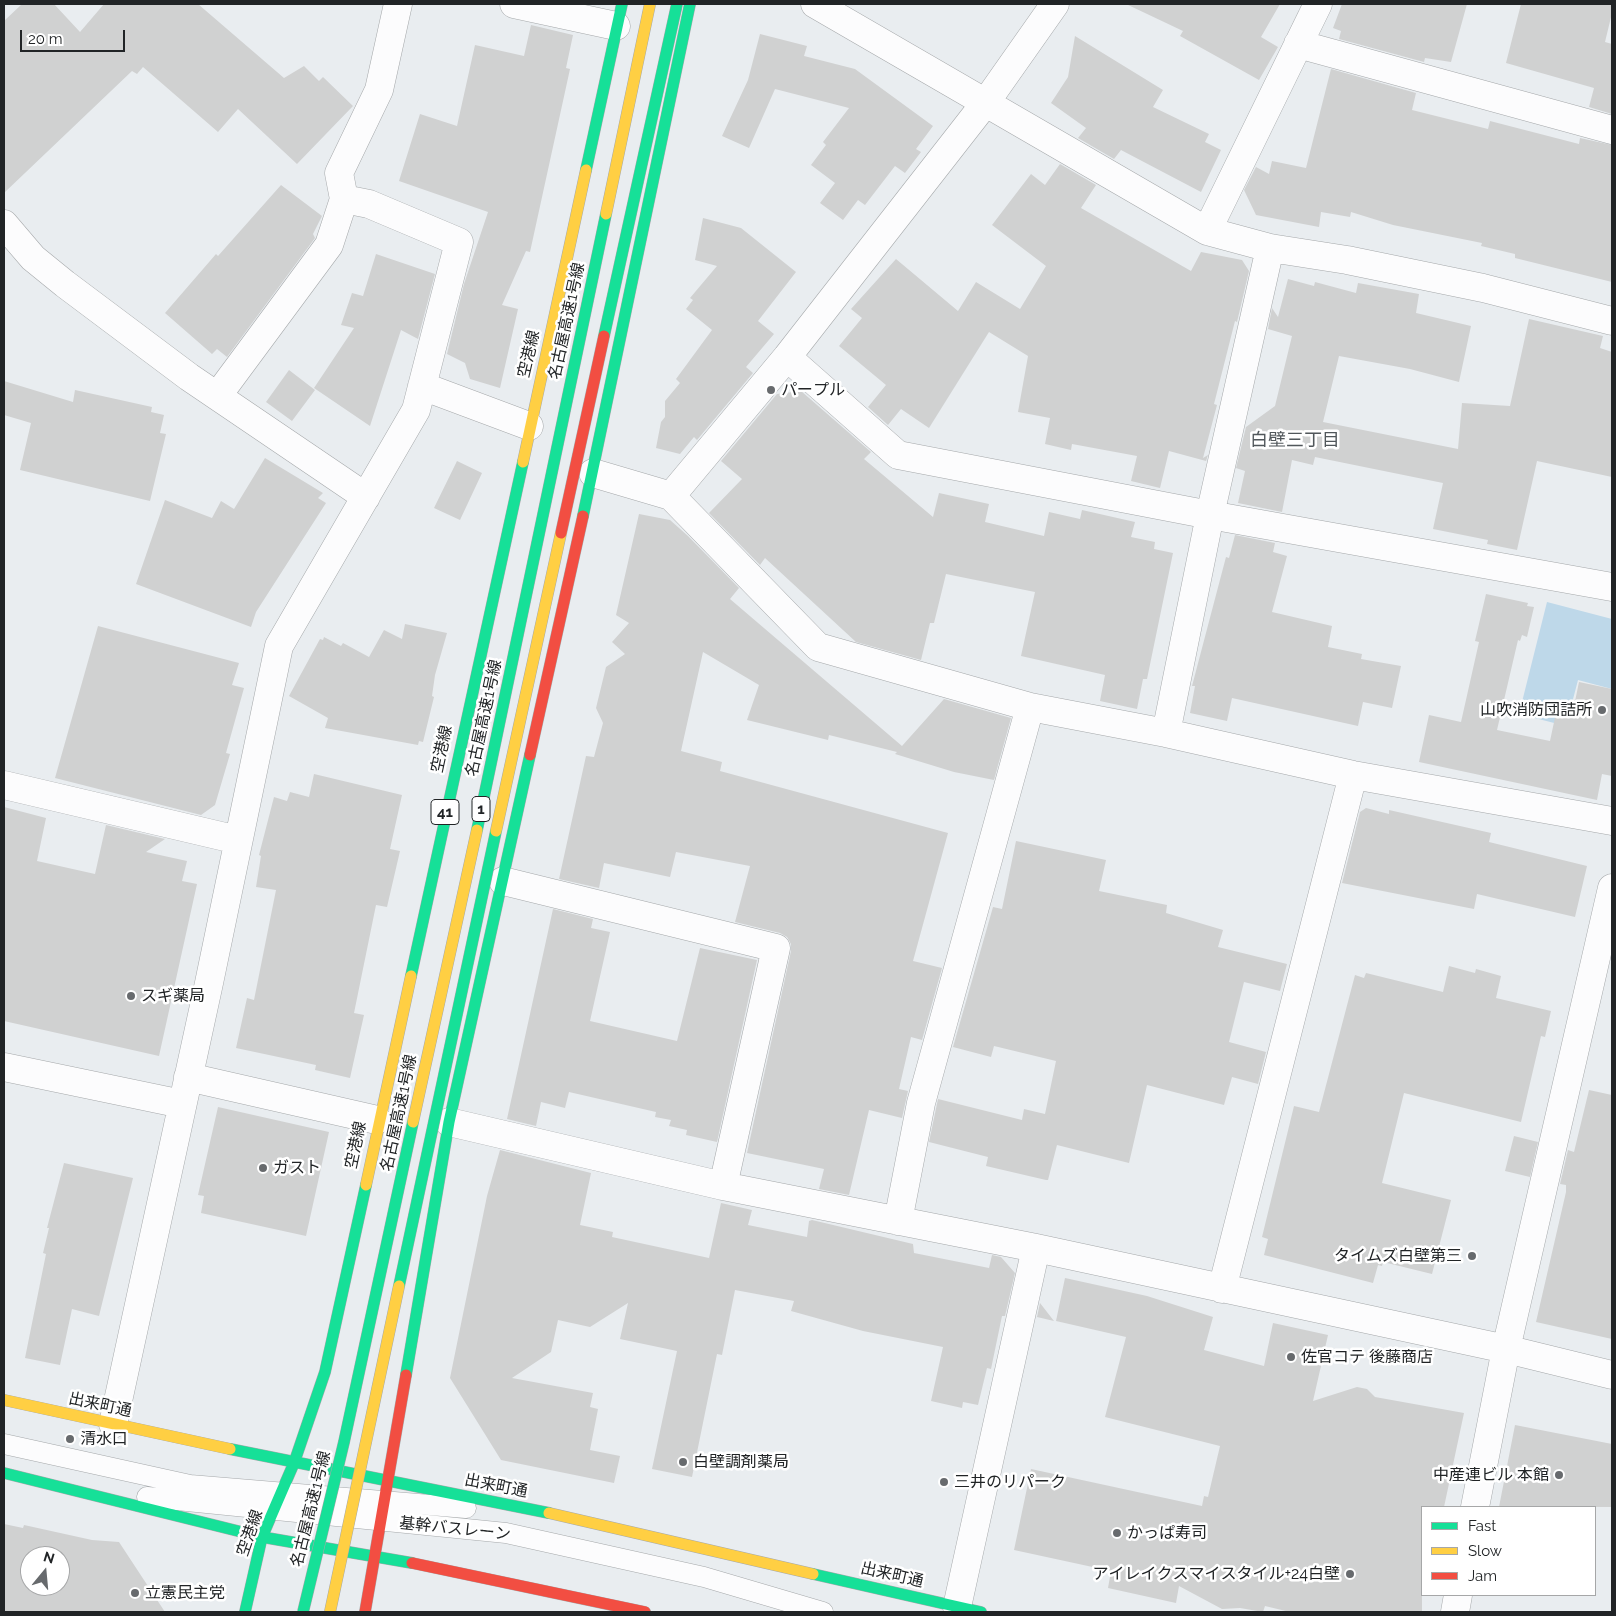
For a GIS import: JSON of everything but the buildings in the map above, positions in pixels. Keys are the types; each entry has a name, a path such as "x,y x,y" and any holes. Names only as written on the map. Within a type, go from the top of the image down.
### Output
{"main road":[{"name":"名古屋高速1号線","path":"303,1612 344,1442 470,861 650,4"},
{"name":"1","path":"330,1612 487,872 677,4"},
{"path":"365,1612 449,1122 593,473 690,4"},
{"name":"空港線","path":"245,1612 262,1537 294,1463 325,1372 378,1120 619,15"},
{"name":"出来町通","path":"4,1400 294,1463 553,1514 969,1610"},
{"path":"4,1473 79,1490 262,1537 376,1555 645,1612"}],"street":[{"path":"218,395 329,245 344,199 339,173 379,90 398,4"},
{"path":"514,4 619,15"},
{"path":"815,4 1207,231 1270,248 1347,260 1483,288 1612,321"},
{"path":"672,496 787,357 986,102 1055,4"},
{"path":"1207,231 1318,4"},
{"path":"1298,44 1612,130"},
{"path":"113,1424 279,646 416,410 459,242 369,204 344,199"},
{"path":"4,224 33,258 65,284 189,377 366,497"},
{"path":"1166,733 1210,515 1270,248"},
{"path":"787,357 898,455 1210,515 1612,587"},
{"path":"422,386 529,426"},
{"path":"593,473 672,496 818,646 1030,706 1166,733 1353,775 1612,821"},
{"path":"898,1221 921,1103 1030,706"},
{"path":"1222,1289 1353,775"},
{"path":"4,785 238,840"},
{"path":"503,880 776,948 723,1186"},
{"path":"1475,1506 1506,1349 1612,888"},
{"path":"4,1067 182,1104"},
{"path":"188,1077 378,1120"},
{"path":"449,1122 723,1186 1036,1248 1506,1349 1612,1374"},
{"path":"969,1610 1036,1248"},
{"path":"1455,1612 1458,1596"}],"lane":[{"name":"基幹バスレーン","path":"4,1444 190,1485 282,1491 506,1533 704,1577 823,1612"},
{"name":"基幹バスレーン","path":"79,1490 274,1511 553,1514"}],"shaded area":[{"path":"1547,602 1612,619 1612,689 1578,680 1566,726 1519,714"}],"traffic: fast":[{"path":"586,170 622,4"},
{"path":"604,336 677,4"},
{"path":"583,516 690,4"},
{"path":"477,830 606,214"},
{"path":"411,976 523,462"},
{"path":"406,1375 449,1122 530,755"},
{"path":"399,1286 496,831"},
{"path":"303,1612 344,1442 413,1122"},
{"path":"245,1612 262,1537 294,1463 325,1372 366,1185"},
{"path":"230,1449 549,1513"},
{"path":"4,1473 262,1537 412,1563"},
{"path":"813,1574 981,1612"}],"traffic: slow":[{"path":"606,214 650,4"},
{"path":"523,462 586,170"},
{"path":"496,831 561,533"},
{"path":"413,1122 477,830"},
{"path":"366,1185 411,976"},
{"path":"330,1612 399,1286"},
{"path":"4,1400 230,1449"},
{"path":"549,1513 813,1574"}],"traffic: jam":[{"path":"561,533 604,336"},
{"path":"530,755 583,516"},
{"path":"365,1612 406,1375"},
{"path":"412,1563 645,1612"}],"place":[{"name":"パープル","path":"771,390"},
{"name":"山吹消防団詰所","path":"1602,710"},
{"name":"スギ薬局","path":"131,996"},
{"name":"ガスト","path":"263,1168"},
{"name":"タイムズ白壁第三","path":"1472,1256"},
{"name":"佐官コテ 後藤商店","path":"1291,1357"},
{"name":"清水口","path":"70,1439"},
{"name":"白壁調剤薬局","path":"683,1462"},
{"name":"中産連ビル 本館","path":"1559,1475"},
{"name":"三井のリパーク","path":"944,1482"},
{"name":"かっぱ寿司","path":"1117,1533"},
{"name":"アイレイクスマイスタイル+24白壁","path":"1350,1574"},
{"name":"立憲民主党","path":"135,1593"}],"district":[{"name":"白壁三丁目","path":"1295,441"}]}
